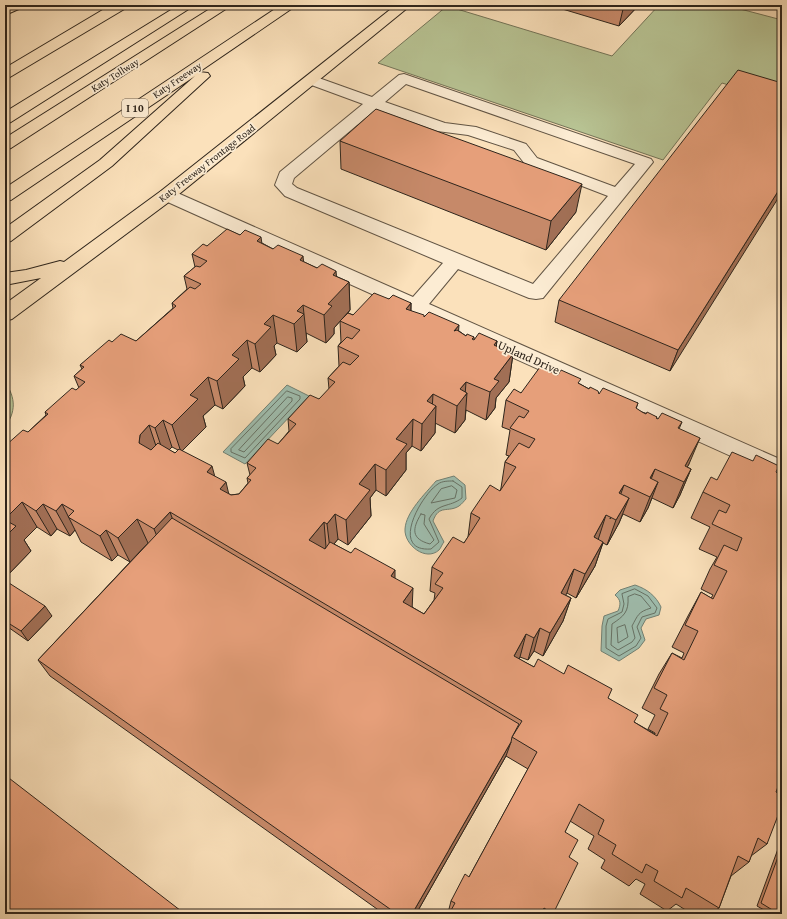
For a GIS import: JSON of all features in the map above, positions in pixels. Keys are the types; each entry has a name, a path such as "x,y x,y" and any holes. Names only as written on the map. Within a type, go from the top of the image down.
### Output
{"main road":[{"path":"5,11 16,5"},
{"path":"5,74 121,5"},
{"name":"Katy Tollway","path":"5,119 188,5"},
{"name":"Katy Tollway","path":"5,145 225,5"},
{"name":"Katy Freeway","path":"5,196 290,5"},
{"name":"Katy Freeway Frontage Road","path":"5,314 167,195 404,5"},
{"path":"8,235 106,164 266,21"},
{"path":"5,279 26,276 71,265"}],"street":[{"path":"404,78 645,162 536,293 455,261 291,192 283,185 286,176 374,102 404,78"},
{"path":"310,80 443,128 467,145"},
{"path":"443,128 470,130 520,147 531,161"},
{"path":"496,155 531,161 619,194"},
{"name":"Upland Drive","path":"167,195 782,470"},
{"path":"416,307 455,261"}],"green space":[{"path":"659,5 725,5 782,20 782,101 722,83 663,160 378,63 447,6 612,56"},
{"path":"5,382 13,399 13,410 5,427"}],"water":[{"path":"287,385 309,396 245,464 223,452"},
{"path":"454,476 465,485 466,499 455,508 438,512 433,521 444,542 439,550 434,553 422,553 408,541 405,529 406,523 412,510 436,481"},
{"path":"635,585 651,593 657,599 661,607 659,615 646,619 641,628 645,640 639,648 619,661 601,651 604,616 618,611 620,602 615,595 620,590"}],"building":[{"path":"738,70 782,83 782,185 678,350 559,300"},
{"path":"376,109 582,184 551,221 340,141"},
{"path":"227,229 240,235 245,230 261,237 257,241 273,249 278,245 303,256 300,260 317,268 322,264 336,271 333,275 349,282 328,304 332,306 324,315 303,305 297,311 304,314 294,324 273,315 264,324 271,327 255,344 247,340 232,355 239,359 217,381 208,377 190,395 198,399 172,425 163,420 155,428 149,425 140,435 139,443 151,450 158,443 175,453 179,449 212,466 207,472 226,482 220,489 231,495 239,494 251,480 247,478 256,468 247,463 268,439 278,444 296,424 288,419 310,395 319,399 335,382 328,378 343,362 350,365 359,356 338,346 347,337 352,339 360,330 340,321 348,313 353,315 374,293 389,299 393,295 411,303 406,309 424,315 424,317 429,312 459,325 454,331 457,330 466,336 467,334 474,337 472,339 474,340 479,333 497,341 494,345 513,354 494,379 499,381 490,392 466,382 460,389 467,393 457,406 433,394 427,401 436,406 422,424 413,419 396,439 407,444 386,470 375,464 359,484 370,490 346,520 335,514 327,524 324,522 309,540 325,549 330,542 351,553 355,548 395,570 391,576 413,588 403,602 424,614 443,588 435,584 443,573 432,567 453,537 464,543 480,518 471,513 490,485 500,491 516,467 505,462 519,443 529,448 535,439 510,428 519,416 524,418 529,411 506,400 514,389 521,393 540,367 558,375 561,370 581,379 578,383 589,389 590,387 598,391 599,394 603,388 638,403 636,408 646,414 647,412 657,417 656,418 658,419 662,413 682,422 678,428 700,438 685,466 691,469 684,482 655,469 650,478 658,482 650,497 624,485 619,493 629,498 616,520 606,515 594,537 603,542 585,574 574,569 561,593 571,598 550,633 540,628 534,638 526,634 514,656 534,667 538,659 564,674 568,665 612,689 608,698 638,715 634,722 657,736 668,713 660,709 667,695 654,688 672,653 684,660 698,631 685,625 701,592 713,599 727,571 714,565 724,545 737,551 742,538 712,524 719,510 726,513 730,505 703,492 711,477 717,480 732,452 753,461 756,455 779,466 776,472 782,476 782,776 776,792 782,796 782,805 767,844 758,838 749,862 738,856 719,908 686,888 682,898 654,881 658,871 646,864 642,873 612,854 616,845 598,834 604,820 579,804 565,832 578,840 569,857 578,863 553,914 544,908 541,914 449,914 455,903 451,901 465,874 469,877 537,752 512,737 522,721 170,512 154,529 137,519 118,538 106,530 100,536 68,517 74,511 62,504 56,511 43,504 36,511 22,502 5,519 5,446 23,430 28,432 48,414 45,412 72,388 76,390 85,382 74,376 84,367 80,365 109,340 112,342 121,334 136,341 176,306 172,303 190,287 195,289 201,284 184,276 196,266 200,267 207,261 192,254 203,244 207,246"},
{"path":"172,518 519,724 511,742 412,914 397,914 38,660"},
{"path":"5,520 16,526 5,537"},
{"path":"9,583 45,606 21,631 5,621 5,587"},
{"path":"5,775 185,914 5,914"},
{"path":"782,846 782,914 779,914 761,903"}]}
